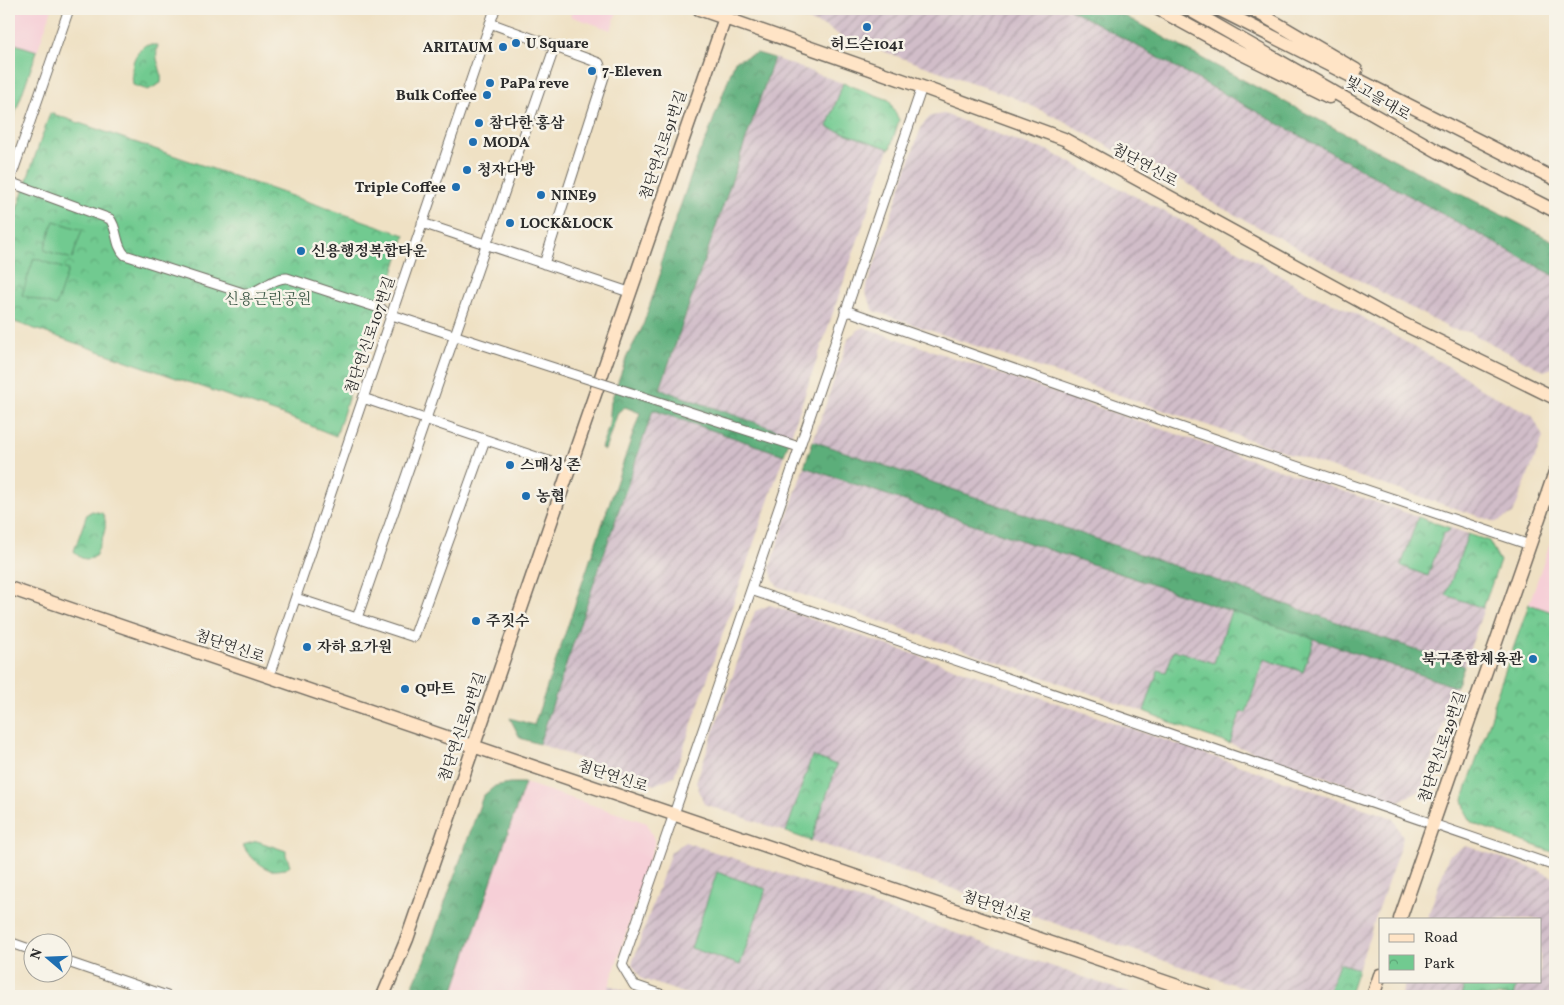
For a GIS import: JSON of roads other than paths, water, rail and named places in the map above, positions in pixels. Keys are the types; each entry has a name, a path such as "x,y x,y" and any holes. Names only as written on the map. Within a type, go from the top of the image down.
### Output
{"street":[{"path":"70,9 9,182 110,219 114,224 121,250 125,255 243,293 252,292 279,278 288,278 382,309"},
{"name":"첨단연신로107번길","path":"269,676 495,9"},
{"name":"첨단연신로","path":"699,9 726,13 1064,139 1387,316 1555,398"},
{"path":"1158,9 1228,47 1439,152"},
{"name":"빛고을대로","path":"1188,9 1439,152 1555,213"},
{"name":"빛고을대로","path":"1218,9 1555,179"},
{"path":"1252,9 1452,127"},
{"name":"첨단연신로91번길","path":"384,996 407,939 726,13"},
{"path":"490,23 599,63 604,77 544,264"},
{"path":"357,618 555,46"},
{"path":"666,996 634,986 622,965 922,86"},
{"path":"422,223 629,292"},
{"path":"845,310 1530,545"},
{"path":"392,314 799,447"},
{"path":"363,398 569,468"},
{"path":"296,598 414,636 485,440"},
{"name":"첨단연신로29번길","path":"1400,918 1555,472"},
{"name":"첨단연신로","path":"9,588 1207,996"},
{"path":"751,590 1555,866"},
{"path":"9,942 22,947"},
{"path":"72,963 167,996"},
{"path":"1373,996 1379,978"}],"place":[{"name":"허드슨1041","path":"867,27"},
{"name":"U Square","path":"516,43"},
{"name":"ARITAUM","path":"503,47"},
{"name":"7-Eleven","path":"592,71"},
{"name":"PaPa reve","path":"490,83"},
{"name":"Bulk Coffee","path":"487,95"},
{"name":"참다한 홍삼","path":"479,123"},
{"name":"MODA","path":"473,142"},
{"name":"청자다방","path":"467,170"},
{"name":"Triple Coffee","path":"456,187"},
{"name":"NINE9","path":"541,195"},
{"name":"LOCK&LOCK","path":"510,223"},
{"name":"신용행정복합타운","path":"301,251"},
{"name":"스매싱 존","path":"510,465"},
{"name":"농협","path":"526,496"},
{"name":"주짓수","path":"476,621"},
{"name":"자하 요가원","path":"307,647"},
{"name":"북구종합체육관","path":"1533,659"},
{"name":"Q마트","path":"405,689"}],"park label":[{"name":"신용근린공원","path":"268,299"}]}
